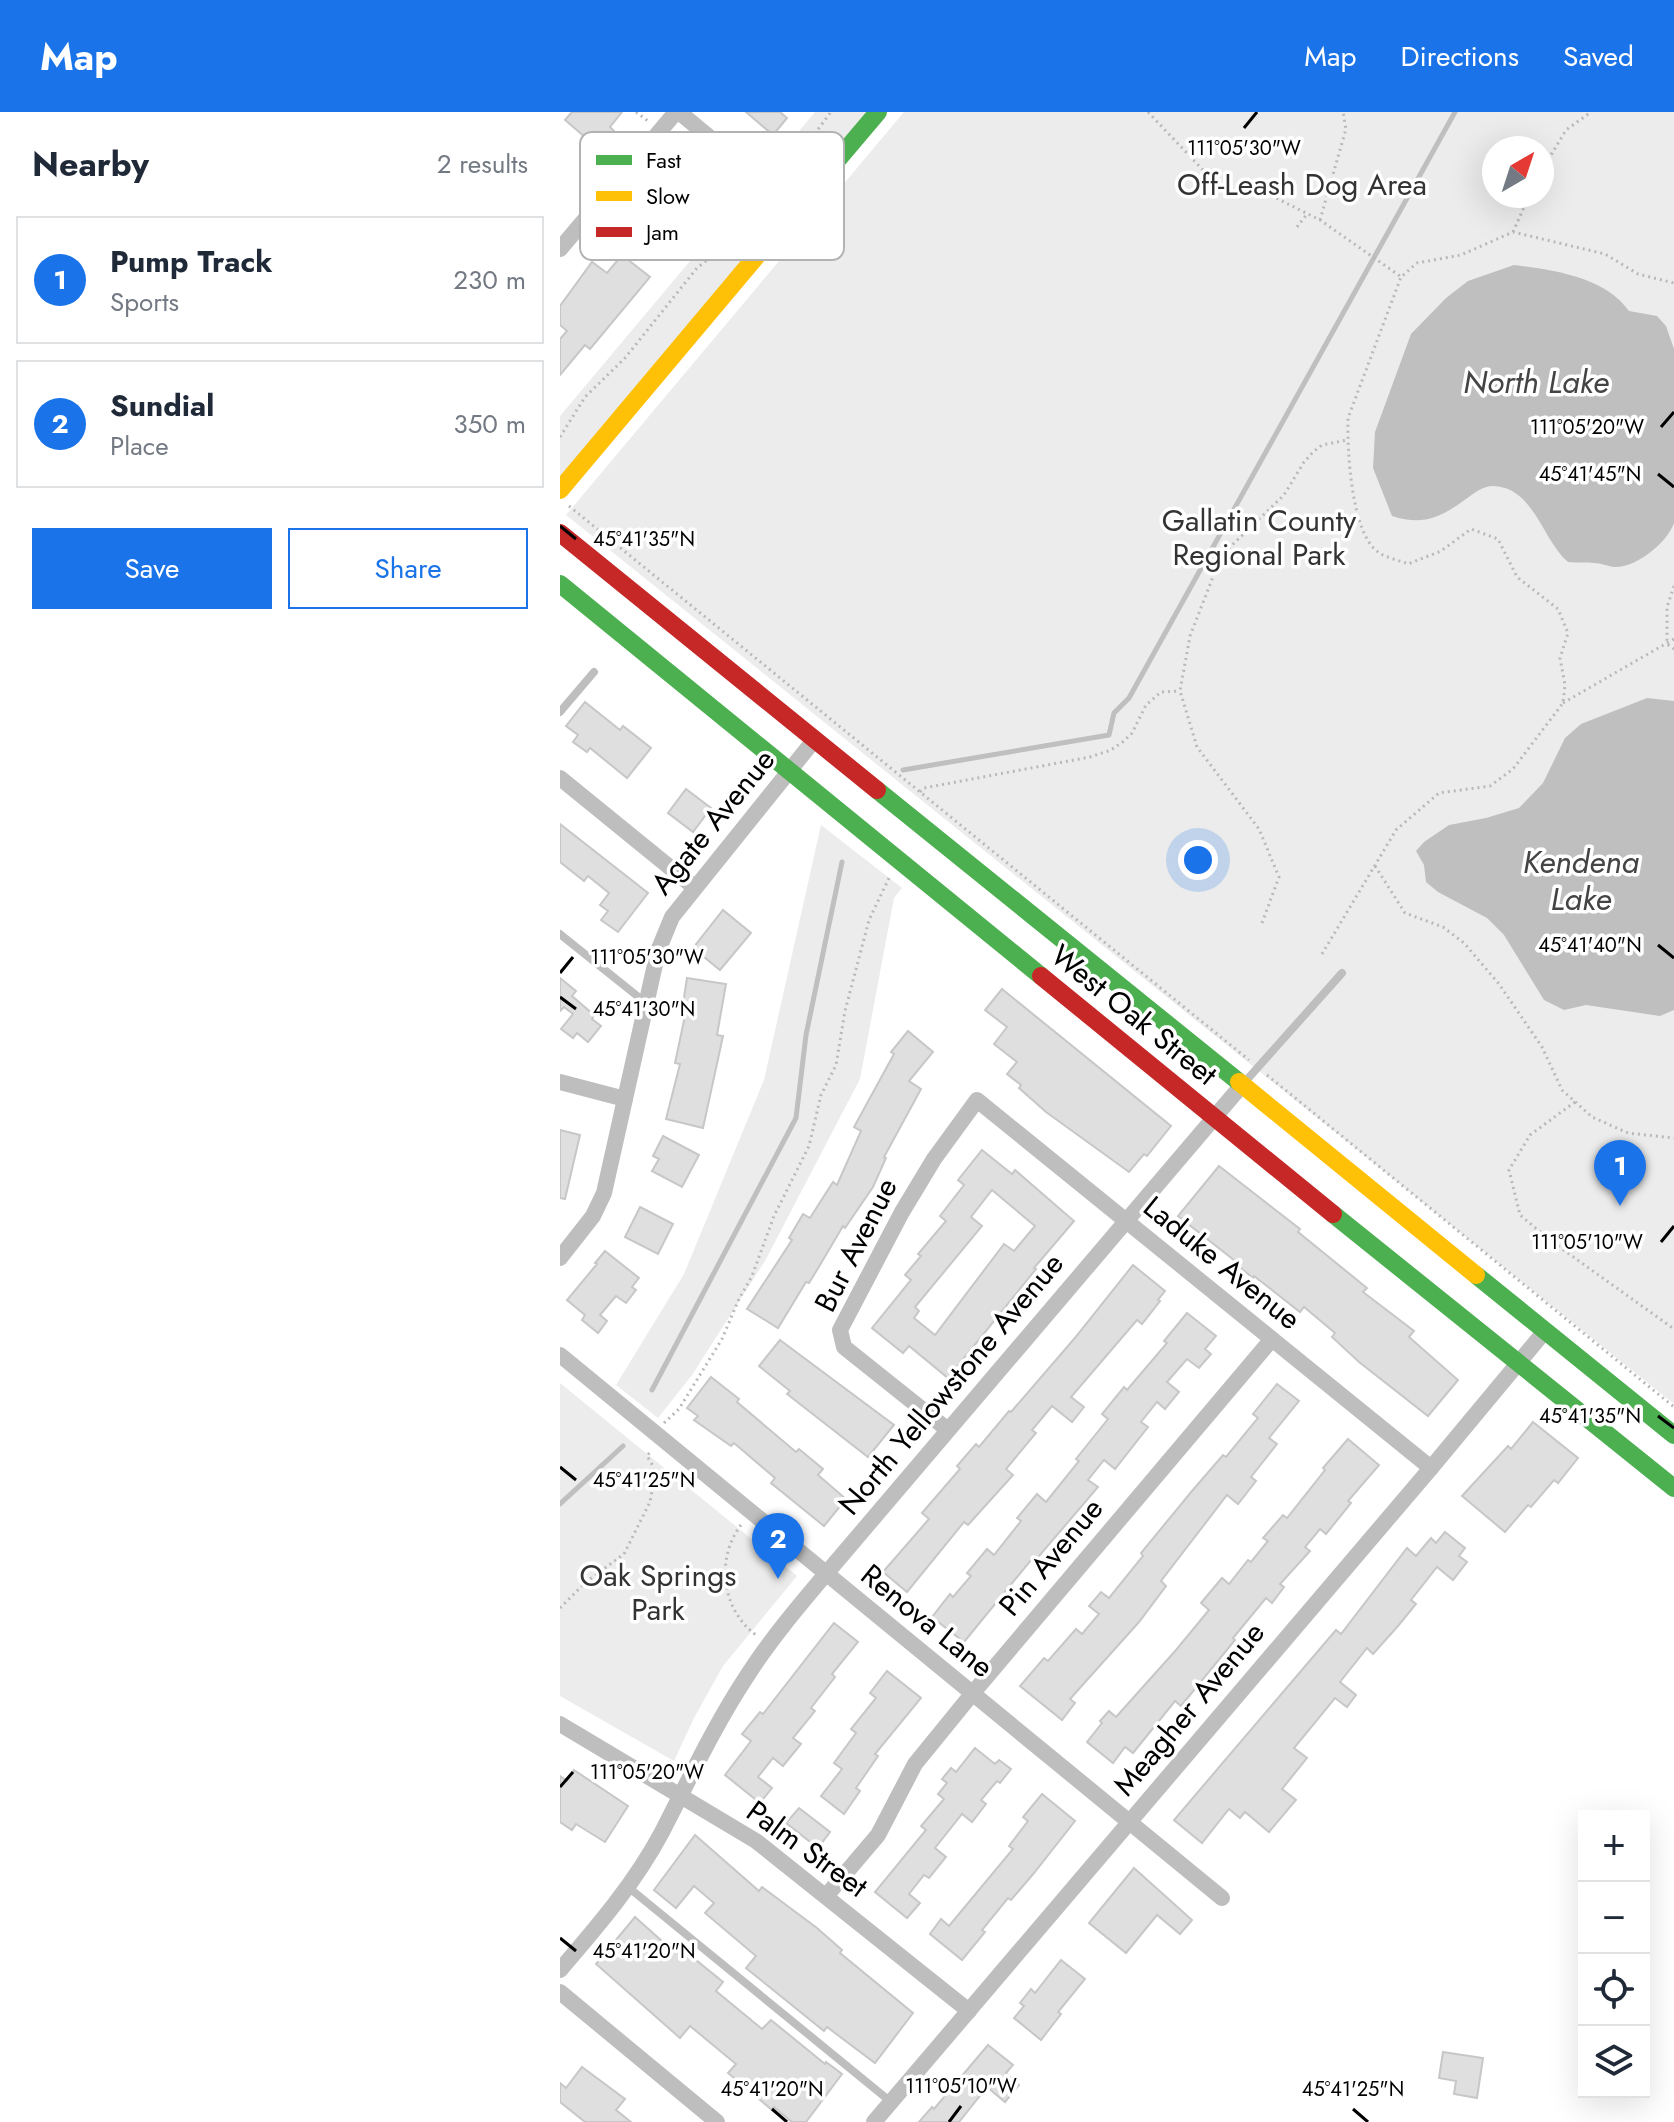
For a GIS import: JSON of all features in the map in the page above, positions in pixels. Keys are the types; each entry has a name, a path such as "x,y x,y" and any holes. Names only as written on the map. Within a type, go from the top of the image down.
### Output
{"main road":[{"path":"844,152 878,112"},
{"path":"560,490 753,260"},
{"name":"West Oak Street","path":"560,533 1674,1435"},
{"name":"West Oak Street","path":"560,584 1674,1488"}],"street":[{"path":"660,132 677,112 702,132"},
{"path":"560,249 580,226"},
{"name":"Agate Avenue","path":"560,1258 593,1216 604,1193 665,931 694,887 815,739"},
{"path":"560,778 694,887"},
{"path":"560,1082 625,1099"},
{"name":"North Yellowstone Avenue","path":"560,1970 610,1912 661,1834 745,1679 768,1645 1242,1085"},
{"name":"Laduke Avenue","path":"977,1100 1431,1468"},
{"name":"Bur Avenue","path":"948,1430 844,1347 840,1330 902,1212 934,1159 977,1100"},
{"name":"Meagher Avenue","path":"874,2122 1545,1331"},
{"name":"Pin Avenue","path":"827,1895 878,1835 915,1764 1272,1339"},
{"name":"Renova Lane","path":"560,1355 1222,1898"},
{"name":"Palm Street","path":"560,1724 756,1841 969,2011"},
{"path":"560,1992 717,2122"}],"lane":[{"path":"560,712 594,672"},
{"path":"560,934 646,1003"},
{"path":"1242,1085 1342,973"},
{"path":"627,1887 891,2102"}],"path":[{"path":"816,132 831,112"},
{"path":"1148,112 1219,187 1274,197 1320,220 1401,277"},
{"path":"1320,220 1346,129 1343,112"},
{"path":"1554,150 1566,130 1591,112"},
{"path":"1513,232 1524,208"},
{"path":"1297,227 1307,214"},
{"path":"1563,703 1565,685 1560,658 1568,633 1558,609 1517,577 1498,539 1471,529 1441,551 1408,564 1377,552 1357,518 1347,440 1348,418 1401,277 1417,263 1461,255 1513,232 1605,254 1638,274 1674,283"},
{"path":"560,437 585,397 625,358 697,268 707,260"},
{"path":"1262,923 1279,877 1259,829 1197,747 1180,691 1190,636 1216,569 1229,548 1284,495 1313,452 1322,445 1347,440"},
{"path":"560,499 1674,1407"},
{"path":"1667,644 1667,607 1674,586"},
{"path":"1322,954 1396,830 1439,793 1490,786 1513,769 1563,703 1674,639"},
{"path":"1667,644 1674,649"},
{"path":"919,793 924,788 1090,757 1111,750 1132,733 1146,705 1161,692 1180,691"},
{"path":"560,1608 586,1582 624,1554 650,1502 654,1479 653,1466 647,1456 664,1423 679,1409 722,1339 752,1276 774,1216 809,1146 821,1095 836,1065 845,1011 869,920 898,859"},
{"path":"1375,866 1405,913 1443,927 1464,943 1499,984 1542,1047 1562,1090 1575,1102 1592,1117 1628,1133 1674,1138"},
{"path":"1575,1102 1530,1135 1509,1170 1520,1215 1551,1241 1674,1329"},
{"path":"751,1513 735,1533 726,1554 728,1602 745,1627 768,1645"}],"green space":[{"path":"815,112 871,112 844,145 844,132 798,132"},
{"name":"Gallatin County Regional Park","path":"904,112 1674,112 1674,1404 566,515 780,260 844,260 844,184"},
{"path":"691,260 749,260 560,488 560,416"},
{"path":"821,825 902,888 894,898 860,1079 765,1261 692,1375 658,1418 616,1385 684,1274 764,1080"},
{"name":"Oak Springs Park","path":"560,1383 797,1576 723,1666 674,1761 560,1696"}],"water":[{"name":"North Lake","path":"1514,265 1562,273 1593,283 1619,299 1629,311 1657,316 1666,326 1674,349 1674,523 1658,546 1632,563 1614,567 1568,562 1528,505 1507,489 1493,486 1431,518 1413,520 1392,516 1373,468 1375,432 1411,334 1446,298 1468,281"},
{"name":"Kendena Lake","path":"1647,698 1674,701 1674,1010 1660,1016 1586,1005 1564,1010 1544,1000 1504,935 1487,918 1438,892 1426,882 1424,865 1416,851 1449,825 1519,808 1543,783 1565,738 1581,724"}],"building":[{"path":"572,112 622,112 610,127 615,132 580,133 565,120"},
{"path":"746,112 780,112 787,118 775,132 769,132"},
{"path":"618,260 628,260 650,277 590,349 585,345 560,375 560,339 567,331 560,325 560,306 592,262 607,273"},
{"path":"585,702 620,730 623,726 651,748 627,778 590,748 587,752 573,742 578,735 566,726"},
{"path":"686,789 711,808 693,832 668,813"},
{"path":"560,824 648,893 618,932 601,920 608,911 600,905 609,893 588,876 584,881 560,862"},
{"path":"723,910 751,933 720,970 693,948"},
{"path":"560,978 576,991 572,996 594,1015 592,1019 601,1026 588,1042 577,1033 573,1038 561,1029 573,1014 564,1007 560,1011"},
{"path":"687,978 726,984 717,1035 723,1036 703,1128 666,1119 680,1064 675,1063 686,1011 682,1010"},
{"path":"1002,989 1171,1126 1147,1156 1144,1154 1129,1172 1046,1112 1007,1074 1017,1062 994,1044 1007,1027 985,1010"},
{"path":"908,1031 933,1052 909,1081 921,1089 884,1157 873,1187 845,1228 843,1226 778,1328 747,1309 792,1240 789,1238 803,1214 810,1218 833,1182 837,1185 861,1131 854,1127 894,1054 891,1052"},
{"path":"560,1130 580,1135 565,1199 560,1198"},
{"path":"663,1136 699,1155 682,1187 652,1171 659,1159 653,1156"},
{"path":"982,1150 1012,1174 1015,1170 1074,1221 948,1378 909,1346 903,1353 872,1328 911,1280 905,1275 946,1221 940,1216 964,1185 958,1180","holes":["992,1190 1035,1226 1014,1251 1004,1244 935,1335 914,1318 919,1311 915,1307 982,1226 971,1217"]},
{"path":"1219,1166 1300,1229 1298,1232 1367,1288 1363,1292 1414,1331 1409,1337 1458,1380 1428,1416 1359,1362 1332,1337 1335,1333 1304,1307 1300,1312 1178,1216"},
{"path":"640,1207 673,1224 658,1254 625,1237"},
{"path":"605,1251 639,1278 632,1287 636,1290 626,1303 616,1296 600,1315 607,1321 598,1333 582,1320 585,1315 567,1300"},
{"path":"1133,1265 1165,1291 1160,1301 1142,1324 1137,1320 1071,1397 1084,1407 1072,1422 1052,1406 1032,1430 1036,1433 1006,1469 1013,1475 968,1525 964,1522 907,1592 883,1572 929,1519 922,1513 960,1469 957,1466 1011,1412"},
{"path":"1187,1313 1216,1336 1205,1349 1211,1354 1199,1368 1187,1359 1167,1382 1179,1392 1165,1409 1157,1402 1141,1422 1148,1427 1115,1469 1104,1460 1088,1480 1098,1487 1034,1562 1031,1560 964,1642 932,1617 950,1594 953,1597 971,1576 967,1573 987,1549 994,1555 1021,1521 1017,1518 1037,1494 1046,1502 1108,1419 1102,1414 1167,1343 1164,1341"},
{"path":"780,1340 894,1425 868,1457 787,1394 790,1391 759,1366"},
{"path":"711,1377 796,1452 799,1449 823,1469 818,1475 846,1499 824,1526 771,1483 775,1478 734,1443 731,1446 694,1420 698,1416 687,1408"},
{"path":"1277,1384 1299,1401 1269,1438 1277,1444 1251,1477 1256,1481 1238,1504 1227,1495 1161,1581 1166,1586 1139,1622 1070,1699 1075,1703 1062,1720 1020,1686 1044,1658 1048,1661 1076,1629 1082,1634 1099,1614 1089,1606 1101,1592 1109,1598 1192,1491 1223,1455 1226,1457 1258,1418 1253,1414"},
{"path":"1533,1422 1578,1458 1558,1483 1554,1480 1505,1532 1462,1496 1508,1446 1511,1449"},
{"path":"1348,1439 1379,1465 1348,1501 1351,1503 1326,1534 1320,1529 1305,1547 1310,1551 1280,1584 1284,1587 1272,1603 1266,1598 1181,1706 1175,1701 1133,1753 1125,1747 1113,1763 1087,1742 1102,1723 1100,1721 1109,1711 1116,1717 1176,1650 1209,1610 1201,1603 1222,1578 1229,1584 1248,1560 1251,1562 1268,1541 1263,1538 1283,1515 1287,1518"},
{"path":"1445,1532 1465,1548 1459,1556 1467,1562 1453,1580 1437,1567 1411,1600 1416,1604 1398,1626 1373,1654 1367,1648 1340,1682 1356,1695 1347,1707 1335,1698 1294,1748 1307,1758 1282,1789 1296,1800 1269,1832 1245,1812 1240,1818 1229,1809 1202,1843 1174,1820 1336,1630 1341,1634 1407,1548 1416,1556 1431,1538 1436,1543"},
{"path":"834,1623 858,1642 832,1674 835,1677 811,1708 815,1711 793,1738 801,1744 783,1766 773,1758 758,1777 772,1788 760,1803 725,1775 751,1741 742,1734 760,1712 763,1714"},
{"path":"887,1671 921,1698 875,1754 878,1756 856,1788 860,1791 844,1814 821,1796 842,1769 834,1763 856,1733 851,1729 876,1698 870,1693"},
{"path":"975,1748 995,1764 999,1760 1011,1769 981,1800 986,1804 972,1822 962,1814 935,1848 946,1857 929,1878 924,1875 909,1894 920,1903 907,1918 875,1892 926,1830 921,1826 944,1799 938,1794 947,1783 942,1779 951,1768 956,1772"},
{"path":"574,1770 628,1806 605,1842 576,1824 572,1830 560,1822 560,1776 567,1781"},
{"path":"1042,1794 1075,1821 1011,1900 1008,1898 962,1960 930,1934 941,1919 949,1926 1013,1849 1009,1846 1028,1821 1023,1817"},
{"path":"799,1808 830,1832 818,1848 786,1823"},
{"path":"695,1835 759,1891 762,1887 817,1928 842,1950 840,1953 913,2013 875,2063 827,2027 824,2031 746,1968 756,1956 705,1913 714,1903 694,1886 676,1908 654,1890"},
{"path":"1134,1868 1192,1920 1180,1934 1157,1915 1126,1953 1089,1923"},
{"path":"635,1917 671,1949 675,1943 723,1982 716,1991 762,2029 771,2020 842,2074 806,2122 792,2122 774,2107 772,2110 728,2073 736,2064 690,2026 680,2038 596,1964"},
{"path":"1061,1960 1085,1979 1058,2012 1061,2014 1041,2040 1014,2018 1024,2006 1020,2003 1031,1989 1035,1993"},
{"path":"988,2045 1013,2065 1006,2073 1019,2085 1005,2102 987,2087 959,2122 919,2122 932,2107 934,2109"},
{"path":"1443,2052 1483,2058 1477,2098 1454,2094 1456,2081 1439,2078"},
{"path":"582,2067 625,2099 616,2110 631,2122 585,2122 560,2102 560,2083 566,2088"}],"waterway":[{"path":"903,770 1109,735 1114,713 1129,698 1455,112"},
{"path":"652,1390 796,1118 806,1035 842,862"},
{"path":"560,1504 623,1446"}],"traffic: fast":[{"path":"844,152 878,112"},
{"path":"560,584 1041,976"},
{"path":"877,790 1239,1082"},
{"path":"1333,1214 1674,1488"},
{"path":"1476,1275 1674,1435"}],"traffic: slow":[{"path":"560,490 753,260"},
{"path":"1239,1082 1476,1275"}],"traffic: jam":[{"path":"560,533 877,790"},
{"path":"1041,976 1333,1214"}],"place":[{"name":"Pump Track","path":"1620,1206"},
{"name":"Sundial","path":"778,1579"}],"park label":[{"name":"Off-Leash Dog Area","path":"1302,185"}]}
